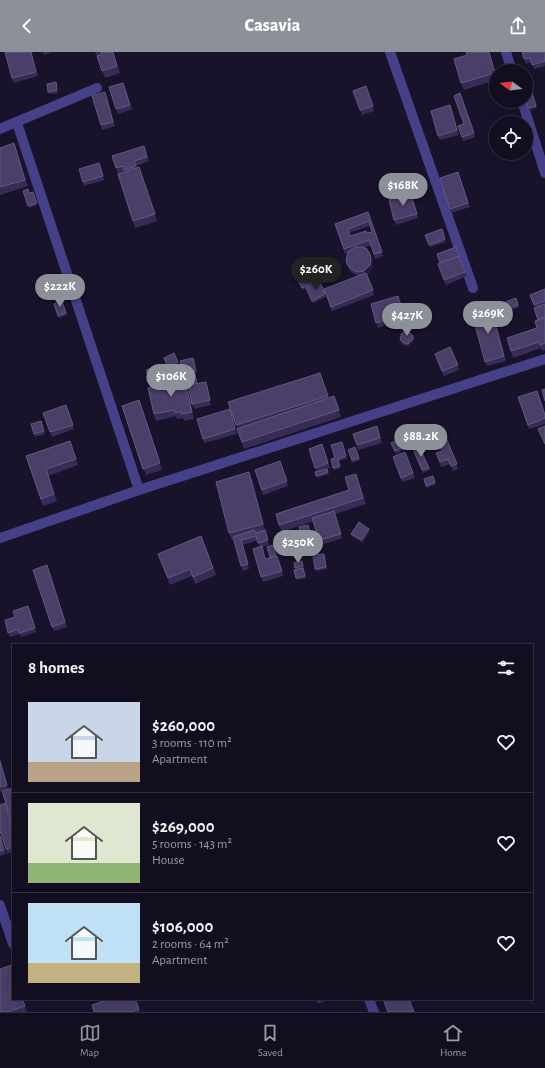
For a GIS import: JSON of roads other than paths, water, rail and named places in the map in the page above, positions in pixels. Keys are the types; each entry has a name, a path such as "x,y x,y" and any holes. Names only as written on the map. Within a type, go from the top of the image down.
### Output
{"street":[{"path":"390,52 473,288"},
{"path":"506,52 510,64"},
{"path":"0,129 97,88"},
{"path":"524,108 545,173"},
{"path":"17,123 139,490"},
{"path":"0,538 139,490 545,359"},
{"path":"0,905 12,941"},
{"path":"369,1000 374,1012"}]}
